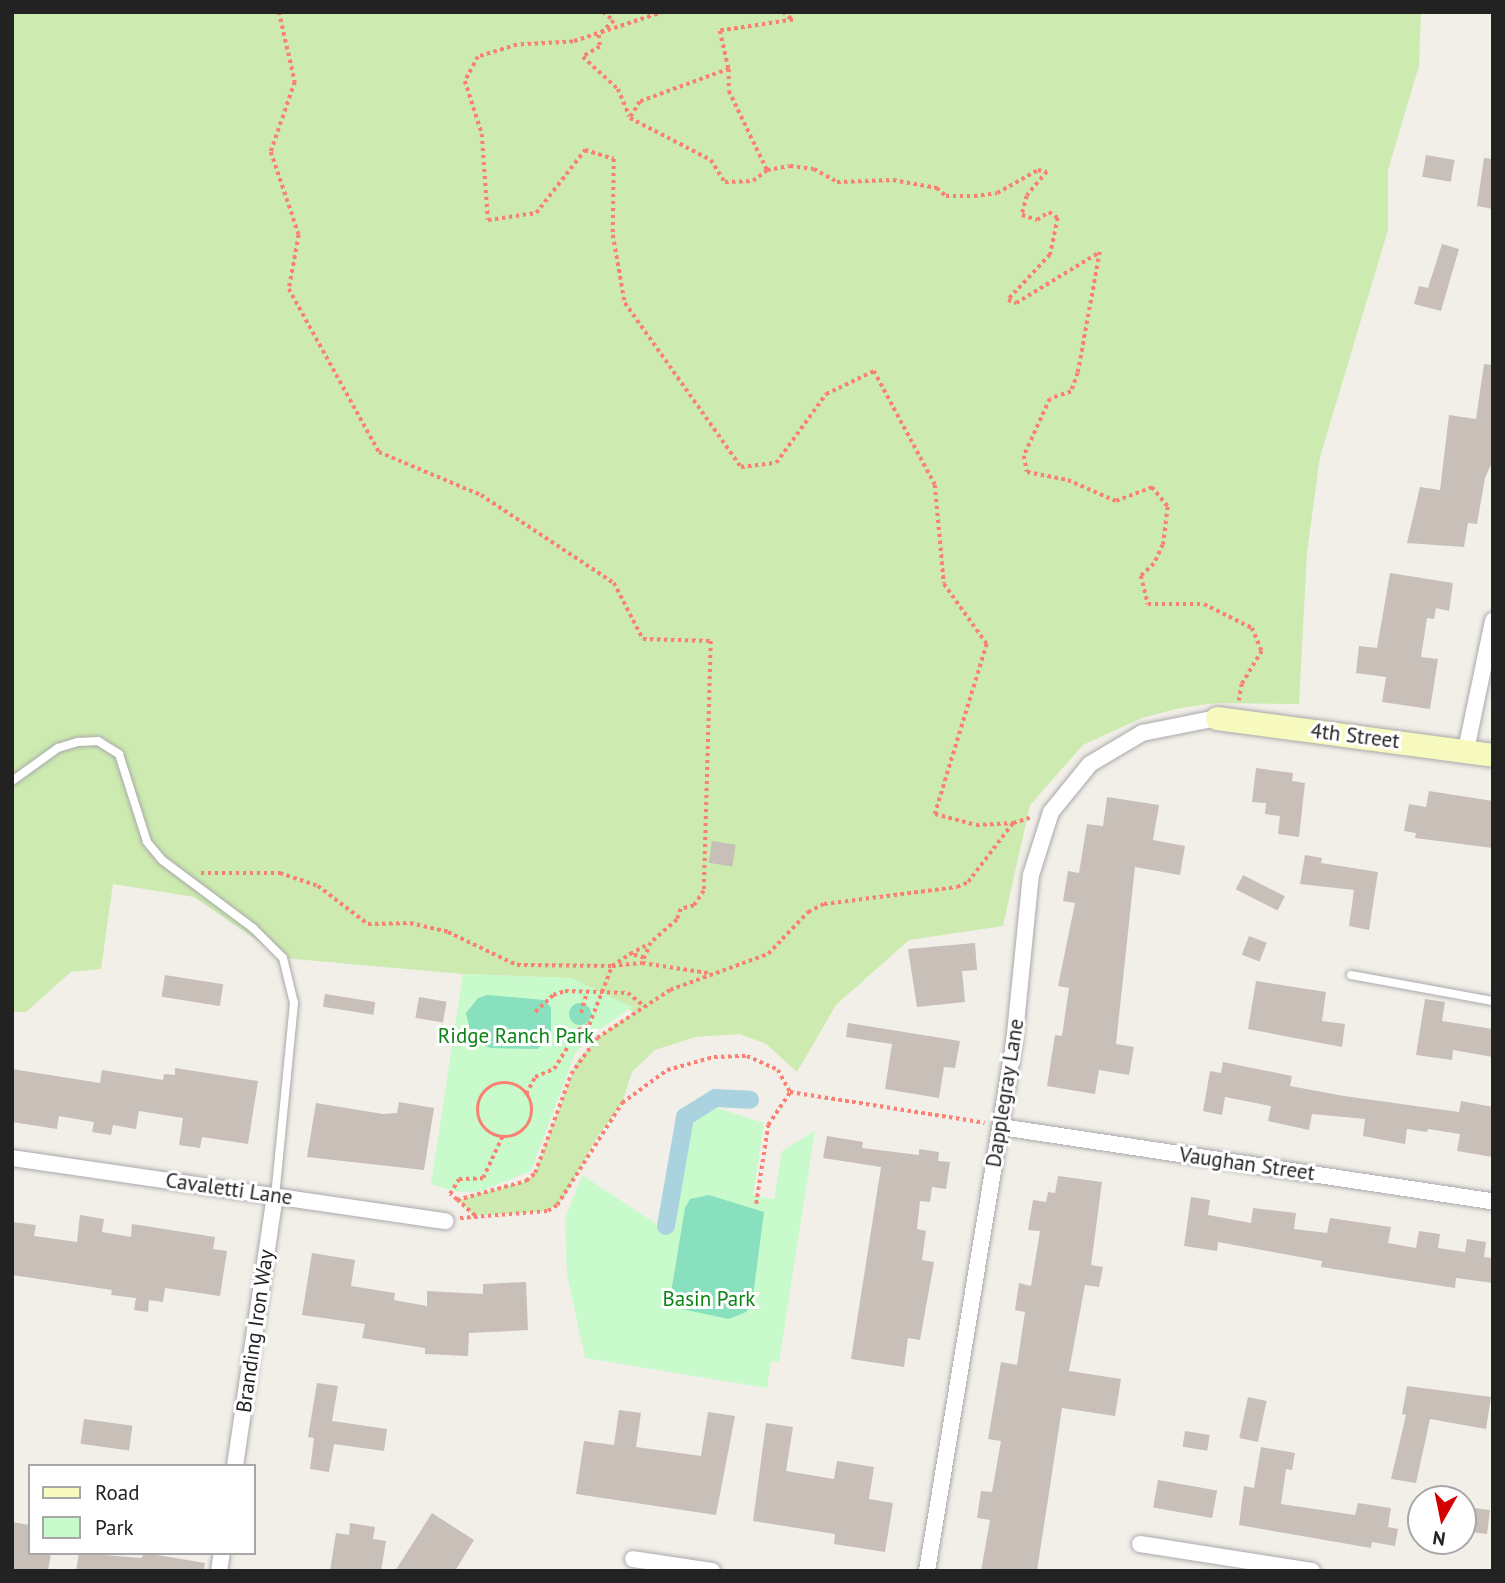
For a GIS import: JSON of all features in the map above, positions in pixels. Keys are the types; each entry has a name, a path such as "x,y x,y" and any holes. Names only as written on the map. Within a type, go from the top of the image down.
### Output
{"street":[{"path":"1466,750 1493,621"},
{"name":"4th Street","path":"1226,720 1493,755"},
{"name":"Dapplegray Lane","path":"927,1571 1014,1044 1031,875 1051,812 1090,764 1142,733 1226,720"},
{"name":"Vaughan Street","path":"1001,1127 1493,1201"},
{"name":"Cavaletti Lane","path":"12,1158 445,1221"},
{"name":"Branding Iron Way","path":"235,1464 275,1196"},
{"path":"1140,1544 1312,1571"},
{"path":"633,1559 712,1571"}],"lane":[{"path":"12,781 58,748 98,741 119,754 147,842 186,879 253,928 284,958 294,1003 275,1196"},
{"path":"1351,975 1493,1001"}],"path":[{"path":"279,12 295,82 271,152 299,235 289,289 379,452 481,495 614,583 643,639 710,641 704,891 694,906 681,909 677,920 651,943 612,966 589,1025 578,1030 554,1069 534,1077 526,1094"},
{"path":"599,35 614,21 603,12"},
{"path":"664,12 573,42 517,45 478,57 465,81 482,134 488,220 536,213 584,150 614,159 613,235 625,303 741,467 776,463 826,394 874,371 935,485 944,584 987,644 934,814 976,824 1013,823 1051,812"},
{"path":"767,170 729,91 729,69 720,31 793,20 783,12"},
{"path":"599,35 600,47 583,57 618,89 630,118 702,155 725,182 753,181 767,170 802,167 837,182 893,180 937,188 946,195 965,196 997,193 1038,170 1046,172 1027,196 1022,215 1037,220 1049,212 1058,218 1050,255 1008,300 1016,303 1100,252 1078,373 1071,392 1050,399 1024,456 1027,471 1068,480 1116,500 1152,487 1168,507 1163,545 1154,564 1142,576 1148,604 1204,604 1233,615 1252,628 1262,651 1242,684 1226,720"},
{"path":"630,118 640,102 729,69"},
{"path":"457,1200 526,1181 535,1173 577,1060 597,1038 644,1006 708,973 768,954 808,912 824,904 957,887 981,870 1013,823"},
{"path":"186,879 192,873 280,873 318,886 368,924 410,923 448,932 517,965 612,966 643,961"},
{"path":"643,961 651,943"},
{"path":"630,954 643,961 708,973"},
{"path":"535,1012 553,995 628,993 644,1006"},
{"path":"581,1013 586,994"},
{"path":"445,1221 548,1211 557,1205 622,1103 667,1070 714,1057 747,1056 778,1070 790,1092"},
{"path":"503,1084 526,1094 531,1106 527,1125 519,1133 502,1137 482,1125 478,1114 481,1097 503,1084"},
{"path":"790,1092 1001,1127"},
{"path":"756,1204 768,1125 790,1092"},
{"path":"475,1216 450,1194 459,1179 484,1178 502,1137"}],"green space":[{"path":"12,12 1421,12 1419,66 1388,170 1388,230 1320,457 1307,552 1299,704 1215,703 1176,709 1142,718 1083,745 1030,805 1003,926 909,940 836,1005 797,1072 766,1044 740,1034 695,1037 655,1050 632,1072 622,1103 596,1139 563,1199 548,1211 475,1216 457,1200 526,1181 535,1173 577,1061 597,1038 634,1012 571,978 463,974 283,958 194,897 113,884 101,969 71,972 26,1012 12,1012"},
{"name":"Ridge Ranch Park","path":"463,974 571,978 632,1007 592,1035 575,1054 531,1171 481,1191 458,1192 431,1184"},
{"path":"487,995 544,1000 551,1007 551,1035 538,1049 490,1048 472,1040 466,1013 478,998"},
{"path":"580,1003 590,1010 591,1014 584,1024 580,1025 570,1018 569,1014 576,1004"},
{"name":"Basin Park","path":"714,1107 764,1123 753,1196 774,1199 782,1151 815,1131 779,1362 771,1361 767,1388 585,1358 567,1274 565,1219 582,1175 667,1231 675,1227 690,1125"},
{"path":"709,1195 764,1212 752,1304 746,1312 729,1319 681,1309 671,1293 685,1208 690,1199"}],"building":[{"path":"1426,155 1455,160 1451,182 1422,177"},
{"path":"1484,158 1493,159 1493,209 1477,206"},
{"path":"1442,244 1459,249 1441,311 1414,304 1419,286 1428,288"},
{"path":"1484,364 1493,365 1493,460 1485,478 1477,524 1468,523 1464,547 1407,543 1420,487 1440,490 1449,415 1476,419"},
{"path":"1390,573 1453,583 1449,611 1436,608 1434,619 1427,618 1421,657 1438,659 1430,709 1382,702 1386,677 1356,673 1359,646 1377,648"},
{"path":"1256,768 1293,773 1292,781 1305,783 1299,837 1278,834 1280,816 1265,814 1266,803 1252,802"},
{"path":"1429,791 1493,801 1493,848 1415,838 1416,833 1404,831 1409,804 1426,807"},
{"path":"1107,797 1159,805 1153,840 1185,846 1180,875 1135,867 1116,1044 1134,1047 1129,1075 1099,1070 1095,1094 1047,1086 1055,1035 1062,1036 1069,988 1058,986 1075,903 1063,901 1068,871 1079,873 1087,824 1103,826"},
{"path":"712,841 736,845 732,866 709,863"},
{"path":"1305,855 1322,858 1321,863 1378,872 1369,930 1349,926 1354,890 1300,884"},
{"path":"1243,875 1285,896 1278,911 1236,889"},
{"path":"1249,936 1267,943 1260,961 1242,955"},
{"path":"975,943 977,970 962,971 965,1002 917,1007 908,949"},
{"path":"165,975 223,984 220,1006 162,997"},
{"path":"1256,981 1326,992 1322,1021 1345,1024 1342,1047 1248,1029"},
{"path":"325,994 375,1002 373,1015 323,1007"},
{"path":"419,997 447,1002 443,1023 415,1018"},
{"path":"1425,999 1445,1002 1442,1021 1493,1029 1493,1057 1453,1050 1452,1060 1416,1055"},
{"path":"848,1023 960,1041 955,1068 944,1067 939,1098 885,1089 892,1044 846,1037"},
{"path":"1223,1062 1292,1076 1290,1086 1344,1096 1459,1112 1461,1101 1493,1107 1493,1157 1457,1151 1460,1134 1407,1129 1405,1144 1363,1136 1365,1119 1312,1114 1309,1130 1268,1121 1271,1106 1225,1097 1222,1115 1203,1111 1210,1071 1221,1073"},
{"path":"175,1068 258,1081 248,1144 202,1137 200,1148 179,1145 183,1118 139,1111 136,1129 113,1125 111,1135 92,1132 94,1122 59,1116 57,1129 12,1122 12,1069 100,1083 102,1070 163,1080 164,1074 175,1075"},
{"path":"399,1102 434,1108 424,1170 307,1157 316,1103 383,1114 397,1113"},
{"path":"827,1136 863,1142 862,1148 919,1155 919,1149 939,1152 938,1161 950,1162 946,1189 932,1187 930,1202 920,1201 917,1229 926,1231 922,1260 934,1262 920,1340 908,1338 904,1367 851,1359 881,1167 823,1158"},
{"path":"1058,1176 1102,1182 1091,1265 1103,1267 1099,1287 1085,1285 1069,1371 1121,1379 1115,1416 1062,1408 1037,1571 981,1571 990,1520 977,1518 981,1491 992,1492 1001,1441 988,1439 1001,1362 1017,1365 1025,1312 1015,1310 1019,1283 1031,1286 1040,1231 1028,1230 1033,1200 1046,1202 1048,1192 1055,1193"},
{"path":"1191,1197 1210,1200 1208,1215 1251,1223 1253,1208 1296,1213 1294,1229 1327,1233 1330,1218 1391,1227 1388,1243 1416,1248 1419,1231 1440,1234 1438,1248 1465,1252 1467,1239 1486,1242 1484,1257 1493,1258 1493,1283 1456,1278 1455,1288 1321,1267 1322,1261 1218,1242 1217,1251 1184,1246"},
{"path":"80,1215 104,1219 102,1232 131,1237 132,1224 215,1237 213,1249 227,1251 220,1296 165,1288 163,1302 149,1300 148,1312 134,1310 136,1298 111,1295 112,1290 12,1275 12,1222 36,1225 34,1236 77,1242"},
{"path":"312,1253 355,1260 351,1286 395,1293 394,1300 427,1306 427,1291 483,1294 483,1284 526,1282 528,1330 469,1333 468,1356 425,1354 425,1348 362,1338 365,1324 302,1315"},
{"path":"317,1383 338,1386 332,1421 387,1429 384,1451 334,1444 329,1472 310,1469 314,1438 308,1437"},
{"path":"1407,1386 1491,1397 1486,1429 1430,1419 1416,1483 1391,1479 1406,1415 1402,1414"},
{"path":"1248,1397 1267,1401 1258,1442 1239,1438"},
{"path":"619,1410 641,1413 636,1447 701,1456 708,1412 735,1416 716,1515 576,1494 584,1441 614,1445"},
{"path":"84,1419 133,1426 129,1451 81,1444"},
{"path":"766,1423 793,1427 786,1471 834,1479 837,1461 874,1467 869,1499 893,1503 885,1552 834,1544 835,1534 753,1521"},
{"path":"1185,1431 1210,1435 1207,1451 1182,1447"},
{"path":"1261,1447 1295,1453 1292,1470 1286,1469 1281,1504 1355,1515 1358,1503 1391,1508 1388,1527 1398,1529 1395,1546 1372,1542 1371,1548 1239,1525 1244,1486 1254,1488"},
{"path":"1158,1480 1217,1490 1212,1518 1153,1508"},
{"path":"1477,1508 1490,1510 1487,1534 1477,1533"},
{"path":"432,1513 474,1540 455,1571 395,1571"},
{"path":"12,1522 28,1525 28,1555 51,1555 48,1571 12,1571"},
{"path":"350,1523 375,1527 373,1539 386,1541 381,1571 330,1571 336,1533 349,1535"},
{"path":"79,1555 141,1558 143,1555 157,1555 205,1563 204,1571 76,1571"}],"waterway":[{"path":"666,1226 685,1117 716,1098 750,1100"}]}
